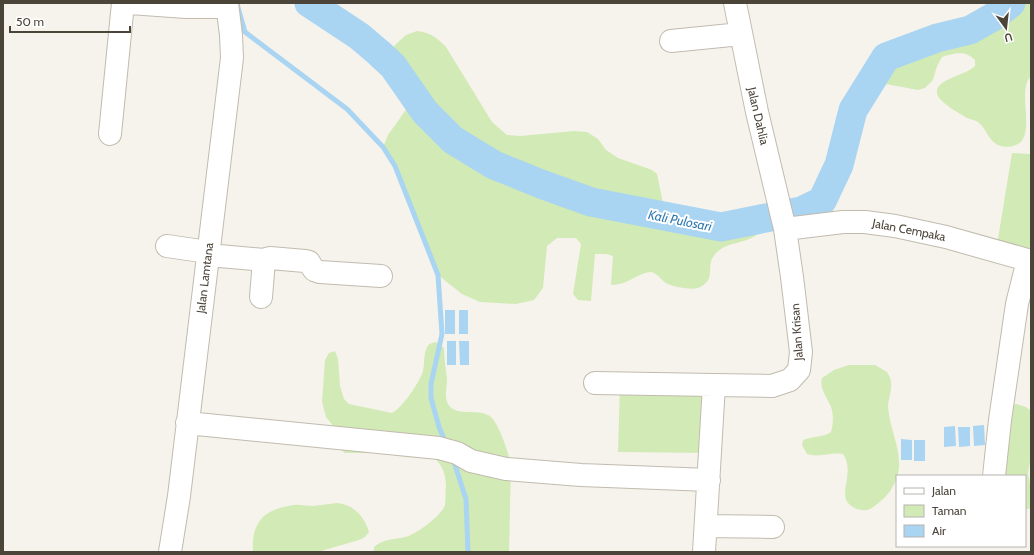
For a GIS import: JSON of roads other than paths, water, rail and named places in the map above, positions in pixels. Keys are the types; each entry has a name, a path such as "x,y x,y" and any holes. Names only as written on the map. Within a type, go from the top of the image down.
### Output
{"street":[{"path":"110,134 123,3"},
{"path":"130,3 186,7 227,5"},
{"name":"Jalan Dahlia","path":"735,3 757,112 782,216"},
{"name":"Jalan Lamtana","path":"170,552 179,496 232,58 227,5"},
{"path":"670,41 741,34"},
{"name":"Jalan Cempaka","path":"782,216 843,222 865,222 895,226 946,237 1030,260"},
{"name":"Jalan Krisan","path":"595,383 772,386 790,380 799,370 801,352 792,278 782,216"},
{"path":"167,246 264,260 270,258 305,261 309,262 314,270 320,272 381,276"},
{"path":"261,297 264,260"},
{"path":"994,475 1000,420 1017,304 1030,260"},
{"path":"704,552 714,385"},
{"path":"187,423 448,451 471,461 506,469 582,475 709,480"},
{"path":"706,526 773,527"}],"water":[{"path":"445,310 455,310 455,334 445,334"},
{"path":"459,310 468,310 468,334 459,334"},
{"path":"447,341 456,341 456,365 447,365"},
{"path":"459,341 469,341 469,365 460,365"},
{"path":"984,425 985,445 974,446 973,426"},
{"path":"955,426 956,446 944,447 944,427"},
{"path":"958,427 970,427 970,446 959,447"},
{"path":"901,439 912,440 912,460 901,460"},
{"path":"914,440 925,440 925,461 914,461"}],"waterway":[{"name":"Kali Pulosari","path":"309,3 359,36 379,53 393,66 425,112 453,140 494,165 591,202 721,227 801,211 822,201 839,165 853,110 886,57 937,38 970,30 993,17 1011,3"},
{"path":"237,4 245,32 347,109 383,147 395,166 438,275 442,334 431,384 431,398 439,427 446,444"},
{"path":"453,459 466,499 468,552"}]}
